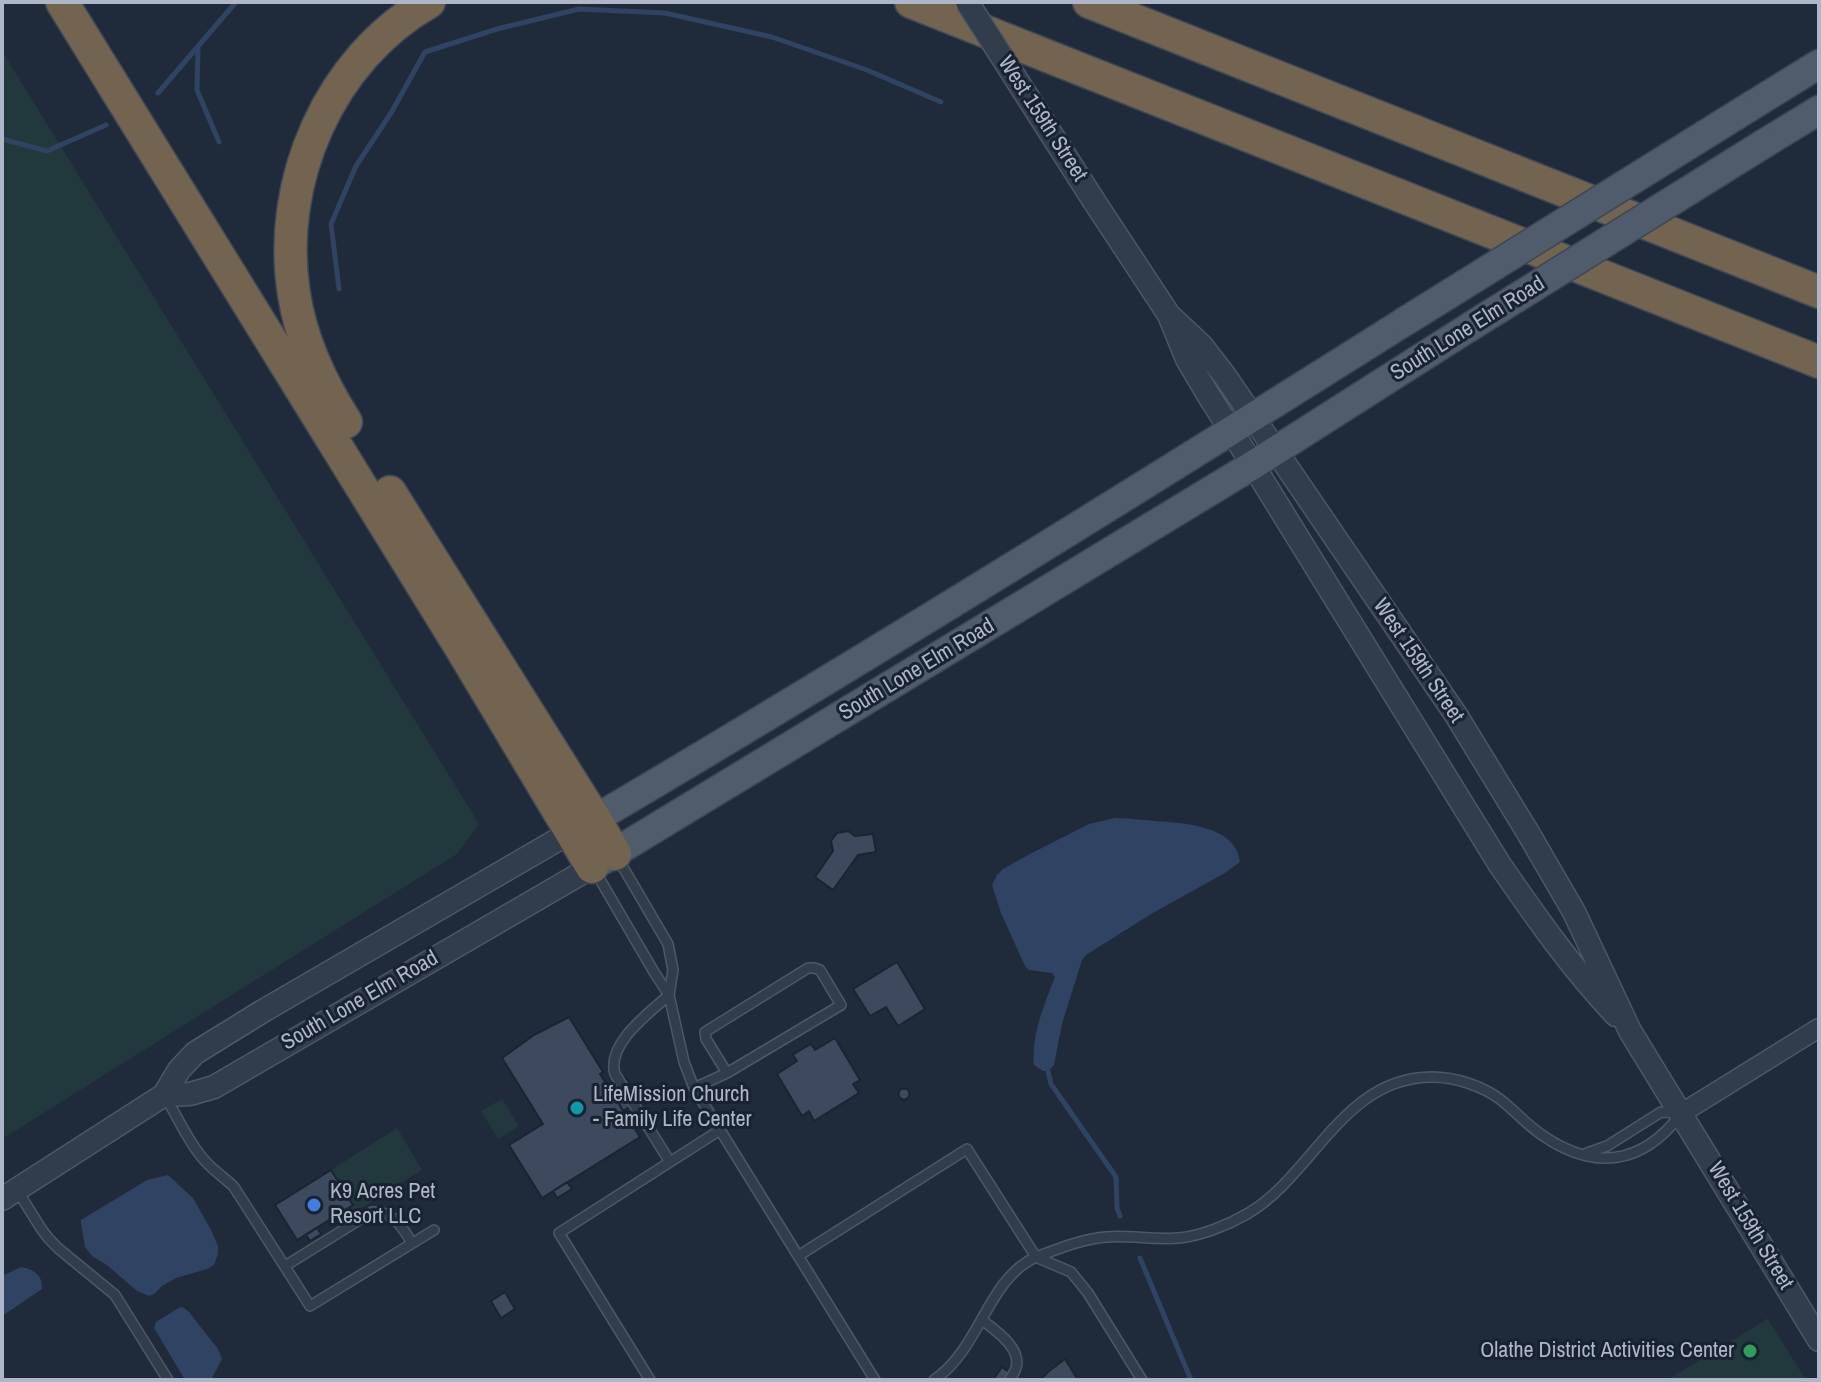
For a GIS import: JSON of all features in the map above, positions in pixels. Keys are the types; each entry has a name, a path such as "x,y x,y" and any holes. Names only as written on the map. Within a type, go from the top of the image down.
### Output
{"highway":[{"path":"62,2 584,825"},
{"path":"429,2 388,32 358,62 323,114 304,163 293,207 291,262 294,294 310,354 338,409 604,861"},
{"path":"911,2 1819,362"},
{"path":"1089,2 1819,292"}],"main road":[{"name":"South Lone Elm Road","path":"584,825 779,710 1242,425 1819,64"},
{"name":"South Lone Elm Road","path":"604,861 1265,458 1819,110"}],"street":[{"name":"West 159th Street","path":"967,2 1169,315 1187,359 1242,425 1456,715 1574,912 1630,1031 1819,1340"},
{"name":"West 159th Street","path":"1265,458 1500,865 1578,974 1630,1031"},
{"name":"South Lone Elm Road","path":"10,1195 164,1095 179,1070 195,1053 584,825"},
{"name":"South Lone Elm Road","path":"164,1095 190,1094 214,1087 604,861"},
{"path":"1682,1113 1819,1028"}],"lane":[{"path":"604,861 668,944 673,970 669,995 625,1036 613,1068 670,1162"},
{"path":"604,861 654,972 669,995 684,1062 694,1088 875,1380"},
{"path":"694,1088 727,1073 841,1005 820,970 808,968 705,1032 706,1039 727,1073"},
{"path":"937,1379 960,1356 995,1296 1012,1274 1029,1260 1105,1237 1180,1238 1248,1214 1281,1186 1352,1109 1389,1086 1432,1077 1453,1079 1477,1087 1498,1098 1542,1135 1565,1149 1604,1158 1634,1154 1658,1140 1682,1113"},
{"path":"164,1095 209,1165 234,1187 310,1306 434,1230"},
{"path":"1584,1154 1607,1146 1661,1112 1682,1113"},
{"path":"650,1380 559,1233 720,1130"},
{"path":"798,1256 967,1149 1036,1257 1071,1272 1088,1293 1142,1380"},
{"path":"10,1195 59,1249 115,1295 168,1380"},
{"path":"285,1266 372,1212 380,1211 397,1220 412,1243"},
{"path":"982,1320 1005,1340 1015,1354 1016,1369 1010,1380"}],"green space":[{"path":"2,51 479,824 457,854 2,1139"},
{"path":"502,1099 519,1126 498,1139 481,1111"},
{"path":"397,1128 422,1170 347,1217 343,1211 353,1205 331,1170"},
{"name":"Olathe District Activities Center","path":"1766,1320 1806,1380 1667,1380"}],"water":[{"path":"1115,818 1206,828 1229,840 1240,862 1086,955 1062,1024 1054,1065 1043,1071 1034,1065 1035,1043 1055,977 1052,973 1029,970 1025,966 992,885 1003,869 1028,855 1089,824"},
{"path":"168,1175 193,1198 211,1230 218,1254 214,1265 176,1278 149,1296 137,1291 92,1256 85,1247 81,1220 147,1180"},
{"path":"21,1267 37,1274 42,1289 2,1316 2,1276"},
{"path":"180,1307 189,1312 218,1349 222,1359 211,1380 185,1380 154,1328 156,1322"}],"building":[{"path":"848,831 855,836 873,834 876,852 858,855 833,890 815,877 833,851 831,841 837,833"},
{"path":"897,962 925,1009 898,1026 886,1007 870,1016 853,989"},
{"name":"LifeMission Church - Family Life Center","path":"569,1017 640,1137 542,1198 509,1145 543,1124 502,1058 534,1035"},
{"path":"835,1038 860,1080 853,1084 859,1093 814,1121 809,1111 802,1116 777,1074 797,1061 793,1055 797,1052 811,1044 815,1050"},
{"path":"626,1078 640,1100 623,1111 609,1088"},
{"path":"904,1088 910,1094 904,1100 898,1094"},
{"name":"K9 Acres Pet Resort LLC","path":"331,1170 353,1205 297,1240 275,1205"},
{"path":"567,1182 572,1189 557,1198 553,1191"},
{"path":"317,1228 321,1234 310,1241 306,1235"},
{"path":"505,1292 515,1309 501,1318 491,1301"},
{"path":"1065,1359 1078,1380 1040,1380 1049,1371"},
{"path":"1002,1367 1020,1380 993,1380"}],"waterway":[{"path":"158,93 236,2"},
{"path":"339,289 331,224 356,166 391,113 425,52 497,29 579,9 665,13 772,37 867,70 941,102"},
{"path":"198,48 197,90 219,142"},
{"path":"2,139 47,151 106,125"},
{"path":"1048,1071 1051,1084 1116,1177 1120,1216"},
{"path":"1140,1258 1191,1380"}],"place":[{"name":"LifeMission Church - Family Life Center","path":"577,1108"},
{"name":"K9 Acres Pet Resort LLC","path":"314,1205"},
{"name":"Olathe District Activities Center","path":"1750,1351"}]}
